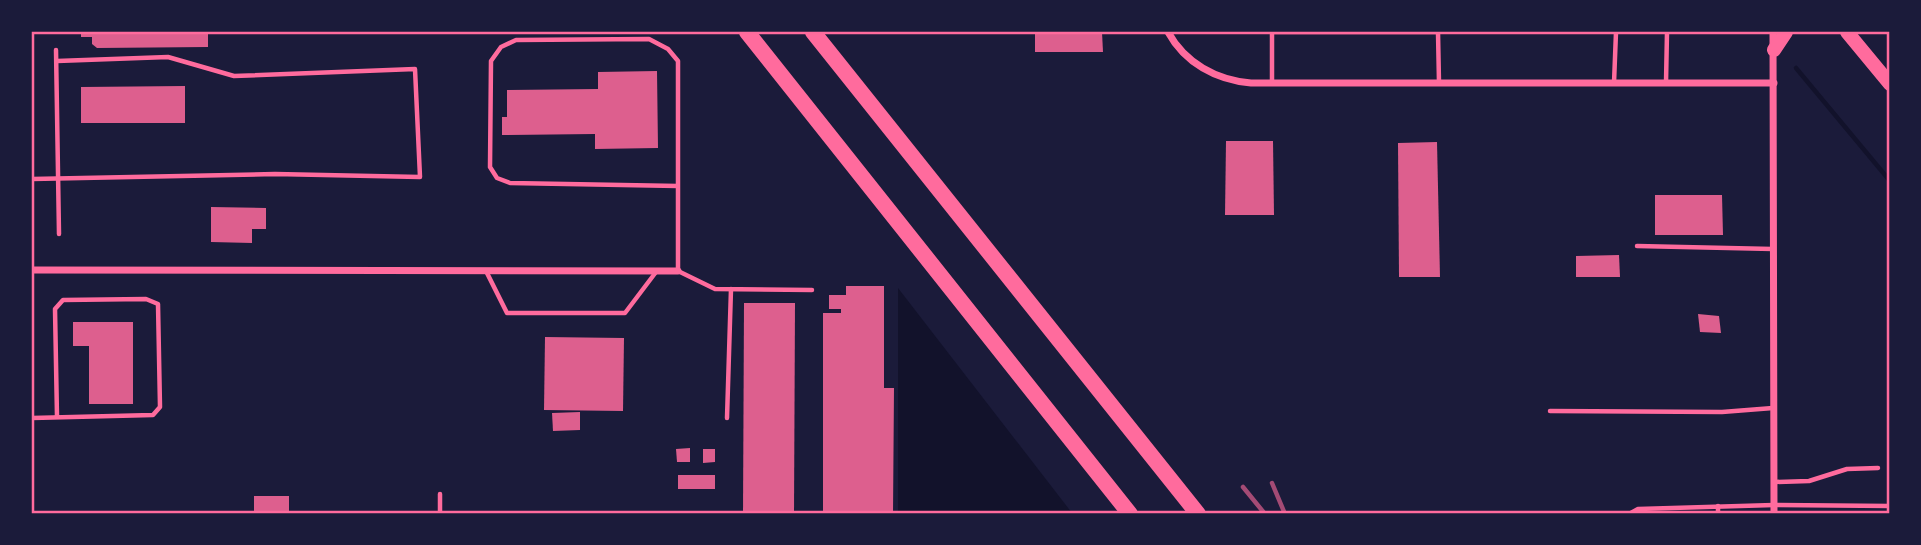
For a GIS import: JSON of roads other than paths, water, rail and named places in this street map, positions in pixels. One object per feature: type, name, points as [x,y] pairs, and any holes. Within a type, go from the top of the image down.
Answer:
[{"type":"highway","points":[[747,32],[1130,513]]},
{"type":"highway","points":[[813,32],[1198,513]]},
{"type":"main road","points":[[1774,50],[1786,32]]},
{"type":"main road","points":[[1847,32],[1889,84]]},
{"type":"street","points":[[1168,32],[1183,54],[1224,79],[1272,84],[1774,83]]},
{"type":"street","points":[[1773,32],[1774,509]]},
{"type":"street","points":[[32,270],[678,271]]},
{"type":"lane","points":[[1272,84],[1272,32],[1438,32],[1439,84]]},
{"type":"lane","points":[[1614,83],[1616,32]]},
{"type":"lane","points":[[1665,83],[1667,32]]},
{"type":"lane","points":[[678,187],[510,183],[497,178],[490,167],[491,61],[500,47],[516,40],[649,39],[668,49],[678,61],[678,187],[678,271],[715,289],[812,290]]},
{"type":"lane","points":[[56,50],[59,234]]},
{"type":"lane","points":[[32,179],[275,174],[420,177],[415,69],[234,76],[168,57],[57,61]]},
{"type":"lane","points":[[1637,246],[1774,249]]},
{"type":"lane","points":[[486,271],[507,313],[625,313],[657,271]]},
{"type":"lane","points":[[727,418],[730,289]]},
{"type":"lane","points":[[32,418],[153,415],[160,407],[158,304],[146,299],[63,300],[55,309],[57,417]]},
{"type":"lane","points":[[1550,411],[1722,412],[1774,408]]},
{"type":"lane","points":[[1774,482],[1810,481],[1847,469],[1878,468]]},
{"type":"lane","points":[[440,494],[440,513]]},
{"type":"lane","points":[[1718,506],[1718,513]]},
{"type":"lane","points":[[1629,513],[1638,509],[1718,506],[1774,509],[1889,506]]},
{"type":"waterway","points":[[1796,68],[1890,181]]},
{"type":"railway","points":[[1272,483],[1285,514]]},
{"type":"railway","points":[[1243,487],[1265,514]]}]
